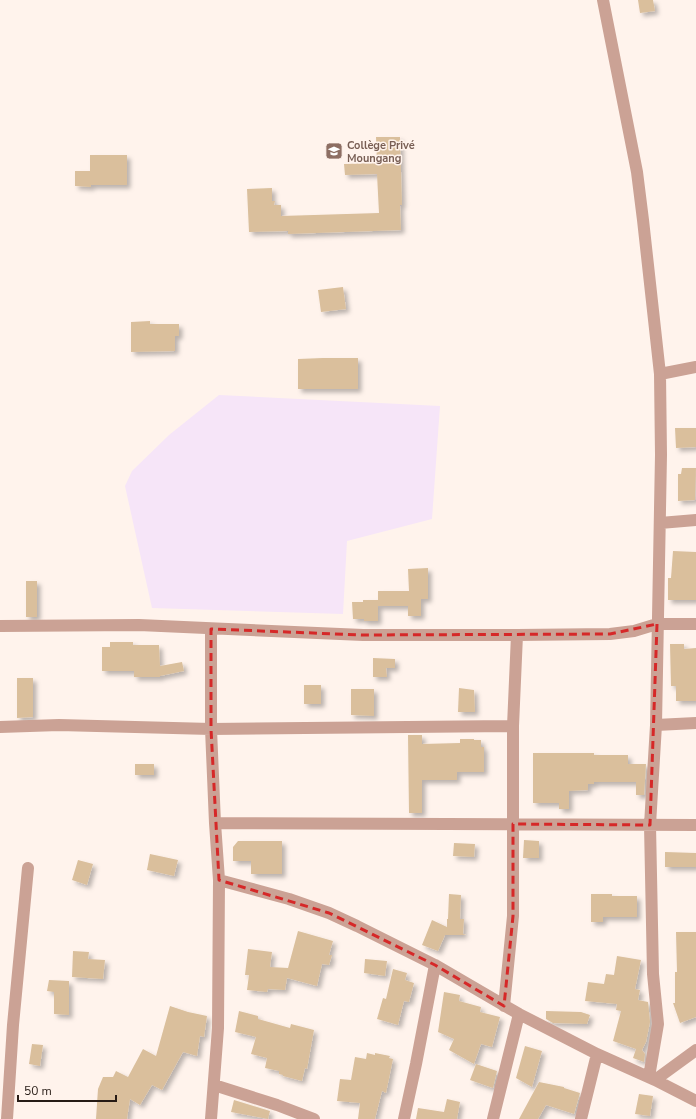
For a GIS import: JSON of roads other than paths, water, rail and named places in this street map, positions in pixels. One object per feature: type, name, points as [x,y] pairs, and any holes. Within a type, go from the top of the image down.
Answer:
[{"type":"street","points":[[603,0],[637,172],[660,374],[661,455],[656,725],[650,825],[653,974],[658,1024],[652,1078]]},
{"type":"street","points":[[660,374],[696,367]]},
{"type":"street","points":[[660,523],[696,520]]},
{"type":"street","points":[[0,626],[139,625],[363,635],[516,635],[610,634],[634,631],[657,624],[696,624]]},
{"type":"street","points":[[211,629],[211,729],[219,880],[218,1028],[211,1119]]},
{"type":"street","points":[[504,1006],[513,916],[513,726],[516,635]]},
{"type":"street","points":[[656,725],[696,723]]},
{"type":"street","points":[[0,727],[59,725],[211,729],[513,726]]},
{"type":"street","points":[[215,823],[696,825]]},
{"type":"street","points":[[7,1119],[13,1025],[28,868]]},
{"type":"street","points":[[219,880],[289,899],[329,913],[435,965],[519,1014],[598,1054],[652,1078],[696,1101]]},
{"type":"street","points":[[404,1119],[435,965]]},
{"type":"street","points":[[493,1119],[519,1014]]},
{"type":"street","points":[[652,1078],[696,1050]]},
{"type":"street","points":[[581,1119],[598,1054]]},
{"type":"street","points":[[214,1085],[277,1105],[314,1119]]},
{"type":"place","name":"Collège Privé Moungang","points":[[334,151]]}]
